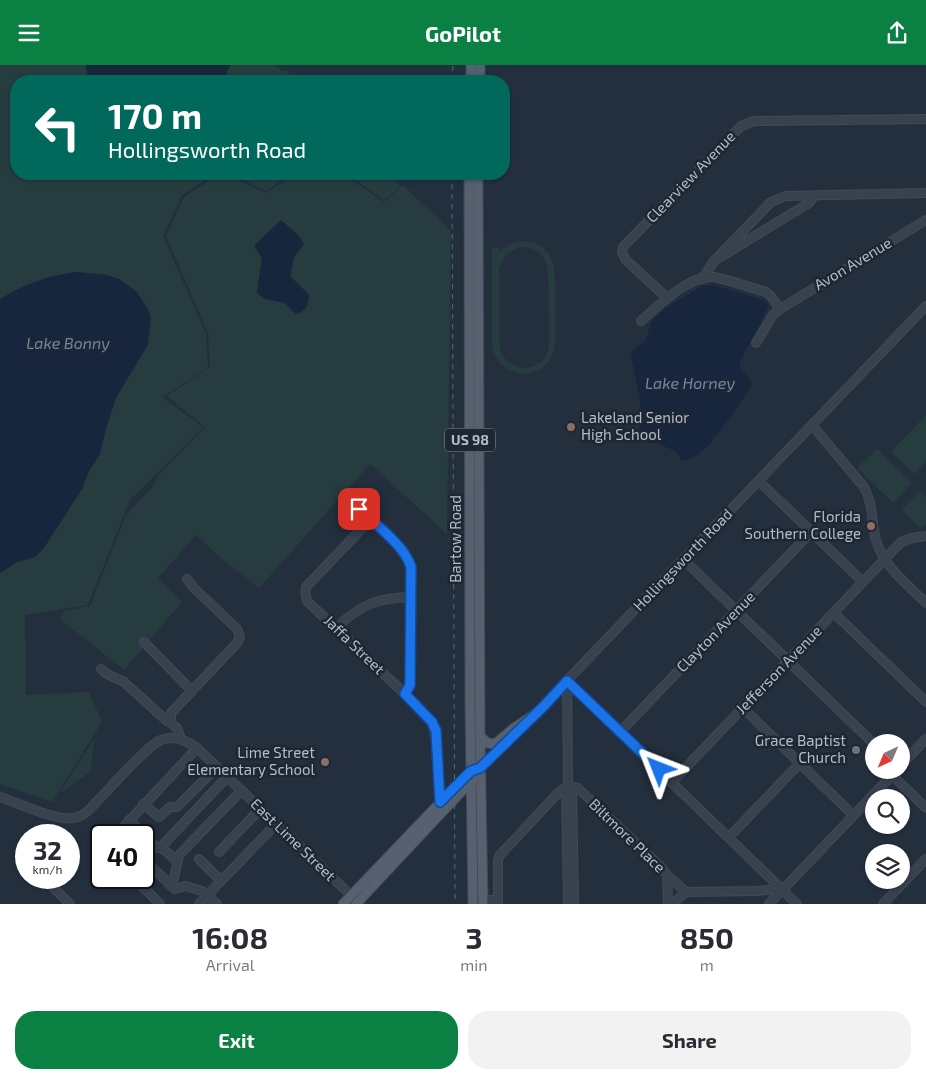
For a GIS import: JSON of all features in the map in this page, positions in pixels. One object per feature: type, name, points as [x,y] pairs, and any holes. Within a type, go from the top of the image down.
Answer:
[{"type":"main road","name":"Bartow Road","points":[[469,180],[480,735],[476,769]]},
{"type":"main road","name":"Bartow Road","points":[[478,180],[474,431],[476,769],[482,902]]},
{"type":"main road","points":[[480,735],[487,743],[496,744],[514,728],[538,712]]},
{"type":"main road","points":[[473,902],[472,781],[476,769]]},
{"type":"main road","points":[[343,904],[440,802],[476,769]]},
{"type":"main road","points":[[358,903],[472,781]]},
{"type":"street","name":"Clearview Avenue","points":[[667,298],[626,260],[622,252],[623,247],[741,126],[754,121],[926,119]]},
{"type":"street","points":[[702,279],[714,261],[776,198],[785,196],[926,193]]},
{"type":"street","points":[[714,261],[809,203],[814,196]]},
{"type":"street","name":"Avon Avenue","points":[[780,309],[926,220]]},
{"type":"street","points":[[640,321],[667,298],[693,282],[713,277],[766,292],[780,309],[773,315],[756,343]]},
{"type":"street","name":"Hollingsworth Road","points":[[476,769],[538,712],[926,306]]},
{"type":"street","points":[[812,425],[864,487],[870,498],[878,547],[892,570],[926,603]]},
{"type":"street","points":[[759,481],[863,581]]},
{"type":"street","points":[[348,498],[402,551],[411,567],[410,685],[405,694]]},
{"type":"street","name":"Jaffa Street","points":[[370,520],[306,587],[305,592],[308,602],[432,722],[436,731],[441,813]]},
{"type":"street","name":"Clayton Avenue","points":[[621,731],[811,532]]},
{"type":"street","name":"Jefferson Avenue","points":[[672,782],[885,559],[905,540],[926,537]]},
{"type":"street","points":[[684,560],[865,735]]},
{"type":"street","points":[[171,723],[171,713],[237,643],[240,637],[237,629],[187,579]]},
{"type":"street","points":[[336,628],[353,613],[370,603],[393,597],[410,597]]},
{"type":"street","points":[[834,613],[926,702]]},
{"type":"street","points":[[144,642],[192,691]]},
{"type":"street","points":[[0,797],[65,819],[81,816],[155,743],[172,738],[181,739],[177,729],[171,723],[124,682],[106,674],[101,669]]},
{"type":"street","points":[[567,681],[621,731],[798,904]]},
{"type":"street","points":[[567,681],[570,860],[568,904]]},
{"type":"street","points":[[743,708],[853,815]]},
{"type":"street","name":"East Lime Street","points":[[181,739],[197,748],[358,903]]},
{"type":"street","points":[[910,756],[926,739]]},
{"type":"street","points":[[126,824],[197,748]]},
{"type":"street","points":[[729,837],[800,763]]},
{"type":"street","points":[[143,804],[159,817],[170,807],[177,807],[217,767]]},
{"type":"street","points":[[160,848],[228,777]]},
{"type":"street","points":[[769,904],[887,779]]},
{"type":"street","points":[[896,779],[926,808]]},
{"type":"street","points":[[473,902],[498,902],[498,860],[500,855],[558,793],[569,786]]},
{"type":"street","name":"Biltmore Place","points":[[569,786],[578,788],[686,892]]},
{"type":"street","points":[[170,885],[174,878],[179,855],[242,791]]},
{"type":"street","points":[[219,852],[260,809]]},
{"type":"street","points":[[129,820],[157,848],[162,848],[177,861]]},
{"type":"street","points":[[199,904],[276,824]]},
{"type":"street","points":[[199,859],[221,881]]},
{"type":"street","points":[[883,904],[926,859]]},
{"type":"street","points":[[570,860],[574,904]]},
{"type":"street","points":[[155,871],[175,889],[185,885],[202,891],[217,904]]},
{"type":"street","points":[[667,875],[670,904]]},
{"type":"street","points":[[55,889],[70,904]]},
{"type":"street","points":[[145,889],[160,904]]},
{"type":"street","points":[[670,904],[686,892],[782,889]]},
{"type":"green space","points":[[0,65],[86,65],[87,75],[10,75],[10,180],[206,180],[182,195],[163,236],[206,334],[208,368],[162,397],[203,427],[130,500],[88,605],[25,615],[26,695],[89,692],[102,722],[52,802],[0,784],[0,572],[17,562],[35,557],[82,489],[88,473],[100,454],[116,398],[148,344],[107,275],[76,272],[26,285],[0,299]]},
{"type":"green space","points":[[230,65],[274,65],[284,72],[286,70],[291,75],[226,75]]},
{"type":"green space","points":[[210,180],[237,180],[266,193],[285,180],[352,180],[384,202],[403,185],[451,231],[447,534],[370,464],[259,588],[217,555],[196,535],[158,578],[182,602],[148,642],[144,638],[140,642],[144,647],[124,670],[61,620],[64,611],[90,606],[126,515],[154,485],[158,475],[205,427],[167,396],[210,367],[208,333],[166,236],[184,197]],"holes":[[[281,221],[298,235],[303,244],[294,257],[290,276],[309,295],[296,314],[285,303],[257,293],[262,258]]]},
{"type":"green space","points":[[243,180],[282,180],[267,191]]},
{"type":"green space","points":[[356,180],[395,180],[401,186],[384,200]]},
{"type":"green space","points":[[523,241],[534,243],[543,248],[549,254],[554,270],[555,343],[552,356],[544,366],[535,372],[524,374],[513,372],[503,366],[496,356],[492,343],[492,248],[499,248],[499,252],[509,244]],"holes":[[[520,247],[526,247],[540,253],[547,266],[549,340],[548,350],[543,359],[537,365],[521,368],[506,360],[501,352],[499,343],[499,268],[506,254]]]},
{"type":"green space","points":[[926,415],[926,462],[915,474],[891,452]]},
{"type":"green space","points":[[877,449],[911,482],[894,502],[858,469]]},
{"type":"green space","points":[[919,492],[926,497],[926,524],[919,528],[902,509]]},
{"type":"green space","points":[[95,738],[90,772],[63,792],[61,791]]},
{"type":"water","points":[[86,65],[230,65],[226,75],[87,75]]},
{"type":"water","points":[[281,220],[298,235],[304,244],[294,257],[290,276],[309,295],[309,299],[305,310],[296,314],[285,303],[265,299],[257,293],[262,258],[254,246]]},
{"type":"water","name":"Lake Bonny","points":[[76,272],[107,275],[119,279],[136,291],[148,309],[151,319],[148,344],[116,398],[100,454],[88,473],[82,489],[44,548],[35,557],[17,562],[0,572],[0,299],[36,281]]},
{"type":"water","name":"Lake Horney","points":[[713,285],[763,300],[768,305],[768,308],[739,364],[751,381],[752,386],[719,433],[713,437],[713,441],[694,457],[681,461],[678,454],[673,450],[657,443],[648,443],[639,433],[640,398],[631,357],[632,351],[646,340],[651,322],[664,309],[702,286]]},
{"type":"railway","points":[[452,75],[453,65]]},
{"type":"railway","points":[[452,180],[455,904]]},
{"type":"place","name":"Lakeland Senior High School","points":[[571,427]]},
{"type":"place","name":"Florida Southern College","points":[[871,526]]},
{"type":"place","name":"Grace Baptist Church","points":[[856,750]]},
{"type":"place","name":"Lime Street Elementary School","points":[[325,762]]},
{"type":"route","points":[[359,509],[406,555],[411,567],[410,685],[405,694],[432,722],[436,731],[440,802],[471,771],[480,768],[567,681],[659,769]]}]
